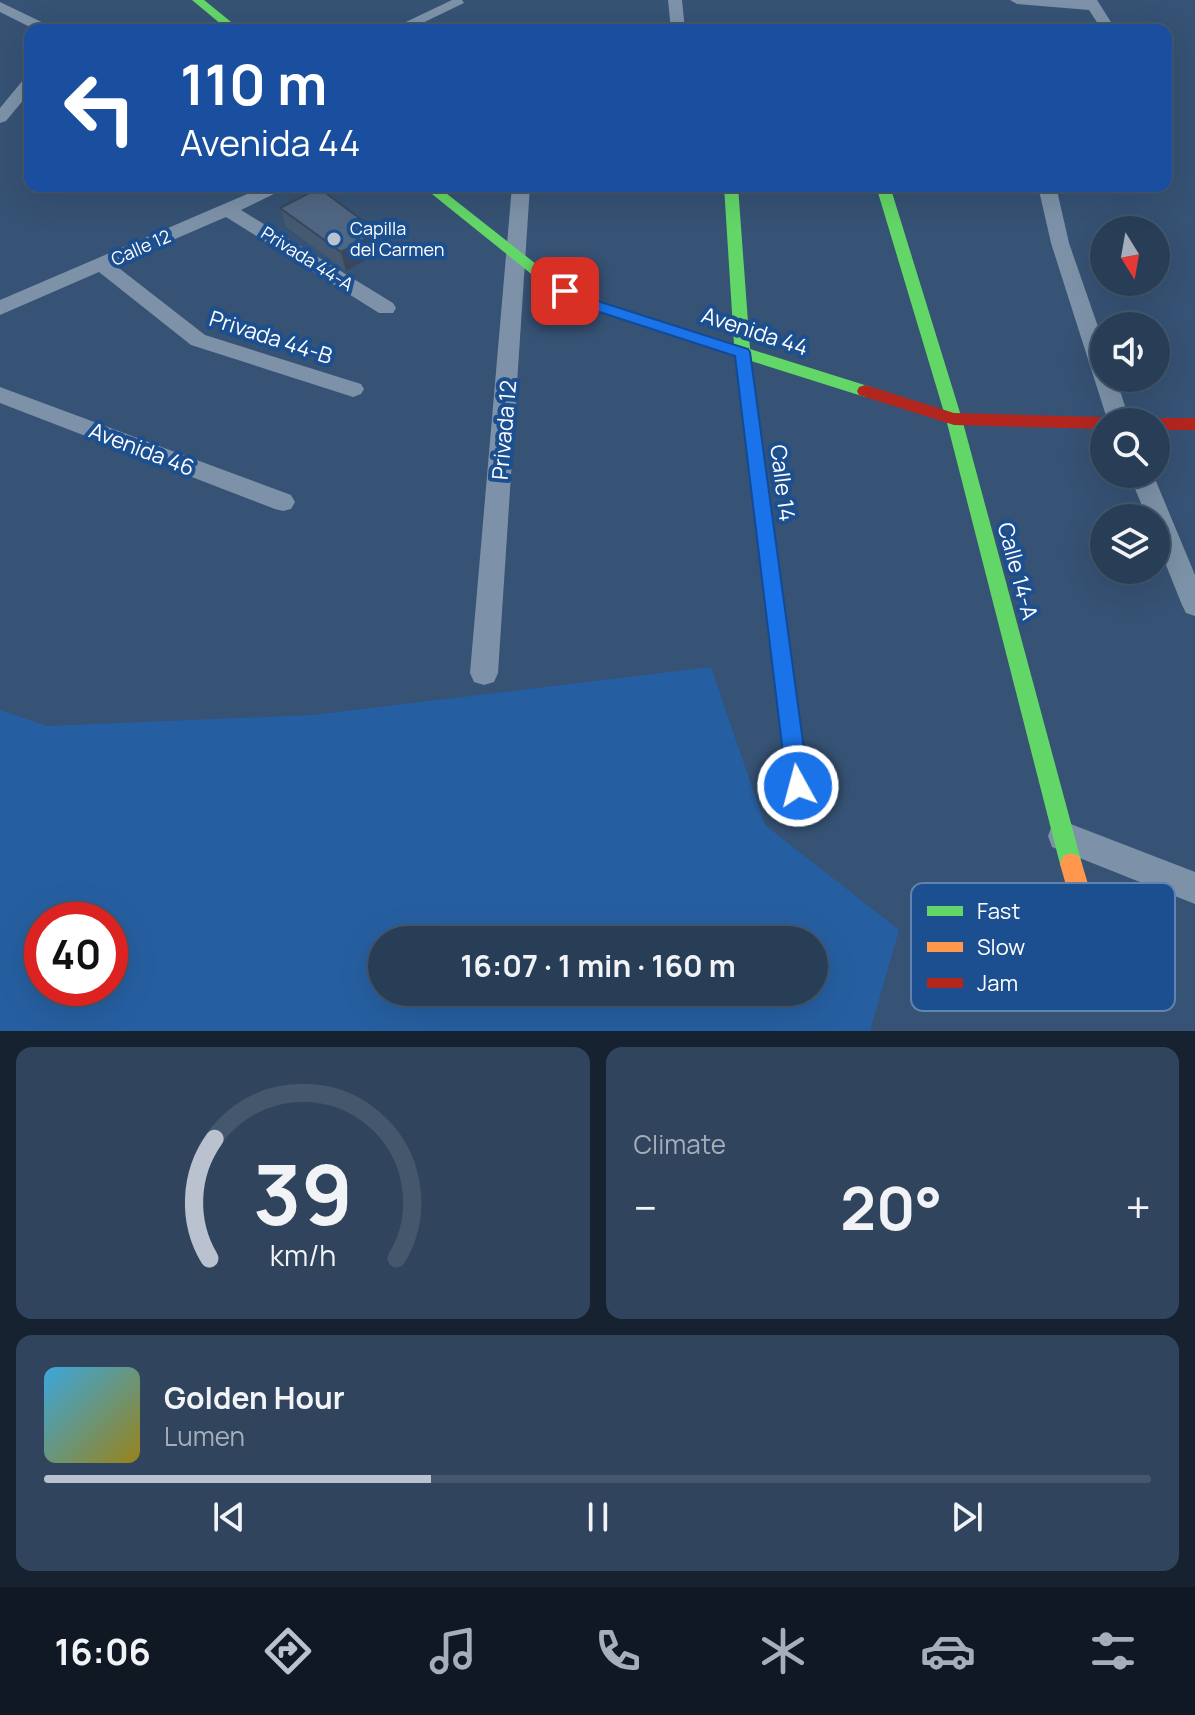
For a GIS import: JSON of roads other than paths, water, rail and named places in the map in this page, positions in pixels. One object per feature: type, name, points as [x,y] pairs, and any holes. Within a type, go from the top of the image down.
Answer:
[{"type":"street","points":[[197,0],[227,24]]},
{"type":"street","points":[[675,0],[677,24]]},
{"type":"street","points":[[1017,0],[1091,3],[1105,24]]},
{"type":"street","points":[[410,24],[457,3]]},
{"type":"street","points":[[0,6],[35,24]]},
{"type":"street","points":[[0,118],[24,89]]},
{"type":"street","name":"Calle 12","points":[[0,308],[268,192]]},
{"type":"street","name":"Avenida 44","points":[[437,192],[550,282],[580,301],[954,419],[1090,423]]},
{"type":"street","name":"Privada 12","points":[[484,673],[521,192]]},
{"type":"street","name":"Calle 14","points":[[731,192],[742,352],[798,786]]},
{"type":"street","name":"Calle 14-A","points":[[885,192],[954,419],[1077,883]]},
{"type":"street","points":[[1048,192],[1060,243],[1090,334]]},
{"type":"street","name":"Privada 44-A","points":[[228,210],[386,308]]},
{"type":"street","name":"Privada 44-B","points":[[102,265],[198,340],[353,389]]},
{"type":"street","name":"Avenida 46","points":[[0,395],[283,502]]},
{"type":"street","points":[[1170,424],[1195,424]]},
{"type":"street","points":[[1147,488],[1195,605]]},
{"type":"street","points":[[1063,836],[1195,888]]},
{"type":"place","name":"Capilla del Carmen","points":[[334,239]]}]
